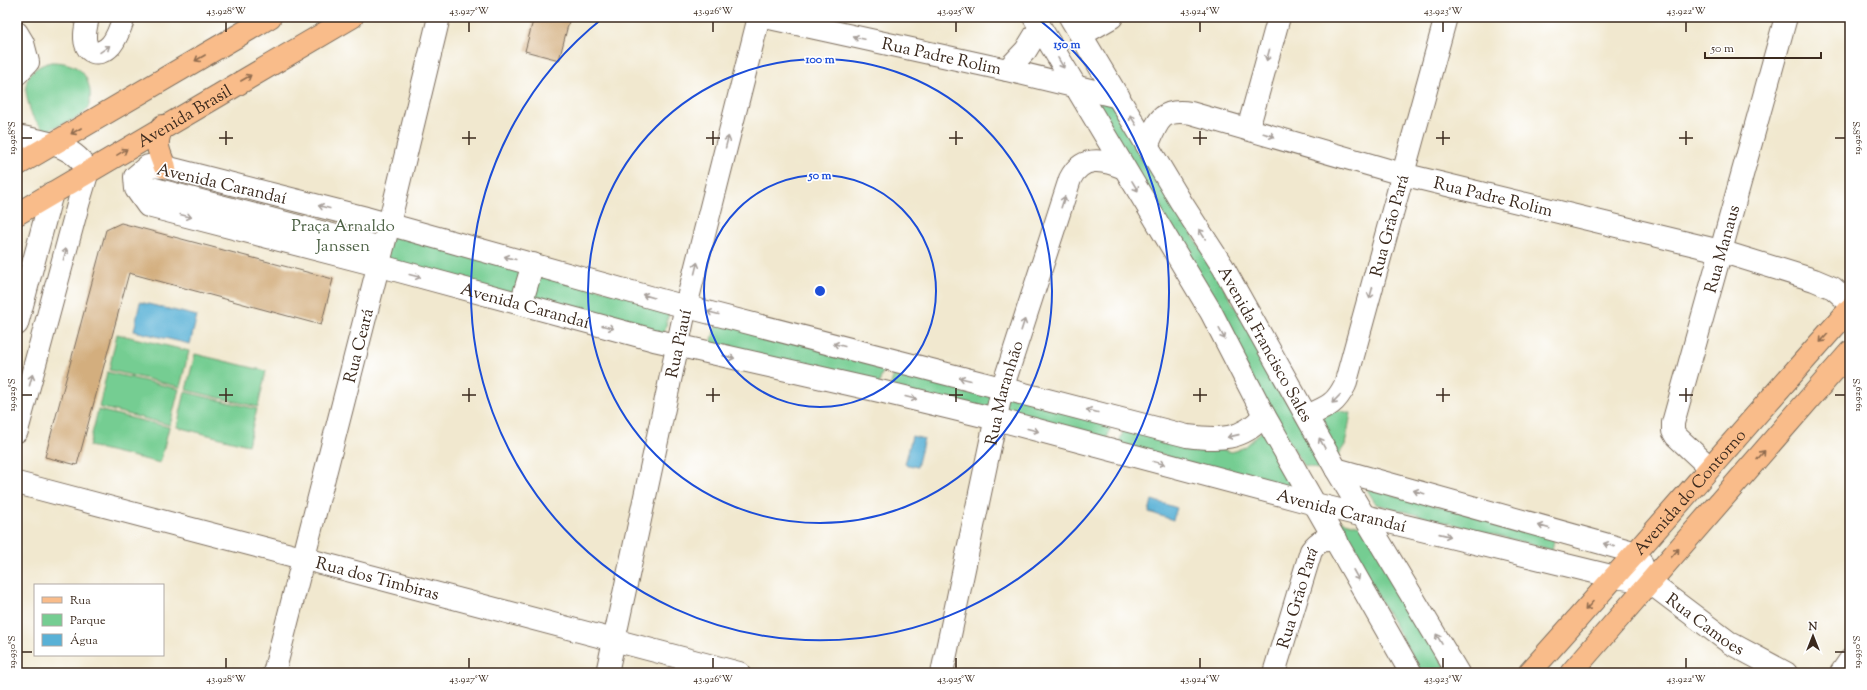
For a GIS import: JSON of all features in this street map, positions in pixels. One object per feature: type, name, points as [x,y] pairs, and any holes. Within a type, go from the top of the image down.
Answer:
[{"type":"main road","points":[[17,165],[270,17]]},
{"type":"main road","name":"Avenida Brasil","points":[[17,214],[163,126],[352,17]]},
{"type":"main road","points":[[163,126],[157,138],[158,151],[165,167]]},
{"type":"main road","name":"Avenida do Contorno","points":[[1529,673],[1637,553],[1709,467],[1850,309]]},
{"type":"main road","name":"Avenida do Contorno","points":[[1571,673],[1850,352]]},
{"type":"street","points":[[88,17],[85,41],[88,49],[98,54],[105,51],[112,44],[124,17]]},
{"type":"street","name":"Rua Ceará","points":[[274,673],[389,224],[439,17]]},
{"type":"street","name":"Rua Piauí","points":[[607,673],[616,640],[686,306],[759,17]]},
{"type":"street","name":"Rua Padre Rolim","points":[[765,17],[1119,96]]},
{"type":"street","points":[[1076,26],[1112,17]]},
{"type":"street","points":[[1248,129],[1279,17]]},
{"type":"street","name":"Rua Grão Pará","points":[[1308,416],[1326,408],[1339,398],[1345,385],[1446,17]]},
{"type":"street","name":"Rua Manaus","points":[[1709,467],[1676,436],[1673,431],[1673,423],[1786,17]]},
{"type":"street","points":[[1007,70],[1026,50],[1037,22]]},
{"type":"street","name":"Avenida Francisco Sales","points":[[1037,22],[1074,86],[1211,312],[1264,415],[1411,673]]},
{"type":"street","name":"Avenida Francisco Sales","points":[[1076,26],[1148,144],[1181,202],[1222,267],[1308,416],[1336,469],[1458,673]]},
{"type":"street","points":[[17,33],[23,43],[28,62],[17,74]]},
{"type":"street","name":"Rua Padre Rolim","points":[[1148,144],[1155,126],[1161,117],[1170,112],[1180,111],[1191,113],[1402,174],[1720,251],[1814,280],[1833,288],[1850,303]]},
{"type":"street","points":[[17,136],[53,144],[67,150],[83,161],[88,171],[17,431]]},
{"type":"street","name":"Rua Maranhão","points":[[942,673],[1002,389],[1070,179],[1075,169],[1083,163],[1109,161],[1124,168]]},
{"type":"street","name":"Avenida Carandaí","points":[[1264,415],[1256,426],[1242,434],[1226,437],[1206,438],[1187,436],[686,306],[389,224],[165,167],[148,166],[136,177],[136,189],[148,206],[380,256],[521,304],[678,345],[996,419],[1112,451],[1366,517],[1615,577],[1650,582]]},
{"type":"street","points":[[147,187],[380,256]]},
{"type":"street","points":[[17,324],[52,193]]},
{"type":"street","points":[[521,304],[533,264]]},
{"type":"street","points":[[1211,312],[1239,298]]},
{"type":"street","points":[[884,392],[893,359]]},
{"type":"street","points":[[1112,451],[1121,418]]},
{"type":"street","points":[[1293,464],[1319,488],[1366,517]]},
{"type":"street","points":[[1336,469],[1637,553],[1650,582]]},
{"type":"street","name":"Rua dos Timbiras","points":[[17,483],[739,673]]},
{"type":"street","points":[[1572,566],[1581,538]]},
{"type":"street","name":"Rua Grão Pará","points":[[1274,673],[1311,551],[1316,544],[1322,540],[1337,541]]},
{"type":"street","name":"Rua Camoes","points":[[1650,582],[1730,643],[1786,673]]},
{"type":"street","points":[[1841,673],[1850,660]]},
{"type":"green space","points":[[51,62],[68,64],[81,71],[88,82],[90,89],[90,102],[88,108],[82,115],[46,131],[37,123],[32,115],[26,94],[26,87],[32,71]]},
{"type":"green space","points":[[1088,96],[1114,102],[1306,427],[1336,410],[1351,413],[1345,445],[1327,472],[1303,465]]},
{"type":"green space","points":[[393,233],[526,268],[519,298],[385,262]]},
{"type":"green space","points":[[535,271],[670,308],[664,335],[528,300]]},
{"type":"green space","points":[[717,321],[885,363],[879,384],[711,344]]},
{"type":"green space","points":[[117,334],[189,351],[180,387],[109,370]]},
{"type":"green space","points":[[195,354],[266,371],[258,407],[186,390]]},
{"type":"green space","points":[[896,366],[996,393],[992,414],[890,388]]},
{"type":"green space","points":[[107,372],[179,389],[170,425],[99,407]]},
{"type":"green space","points":[[185,392],[257,409],[248,445],[177,427]]},
{"type":"green space","points":[[1006,395],[1112,421],[1106,443],[1001,417]]},
{"type":"green space","points":[[98,410],[169,427],[160,463],[89,446]]},
{"type":"green space","points":[[1125,425],[1232,452],[1245,447],[1264,429],[1300,494],[1119,443]]},
{"type":"green space","points":[[1366,488],[1555,536],[1552,550],[1376,504]]},
{"type":"green space","points":[[1334,519],[1364,527],[1449,673],[1422,673]]},
{"type":"water","points":[[140,302],[197,316],[190,344],[134,331]]},
{"type":"water","points":[[912,436],[924,439],[917,467],[905,464]]},
{"type":"water","points":[[1152,500],[1177,508],[1173,520],[1149,512]]},
{"type":"building","points":[[534,17],[570,17],[559,60],[525,51]]},
{"type":"building","points":[[121,223],[333,279],[321,325],[129,273],[77,465],[45,457],[106,230]]},
{"type":"park label","name":"Praça Arnaldo Janssen","points":[[343,235]]}]
